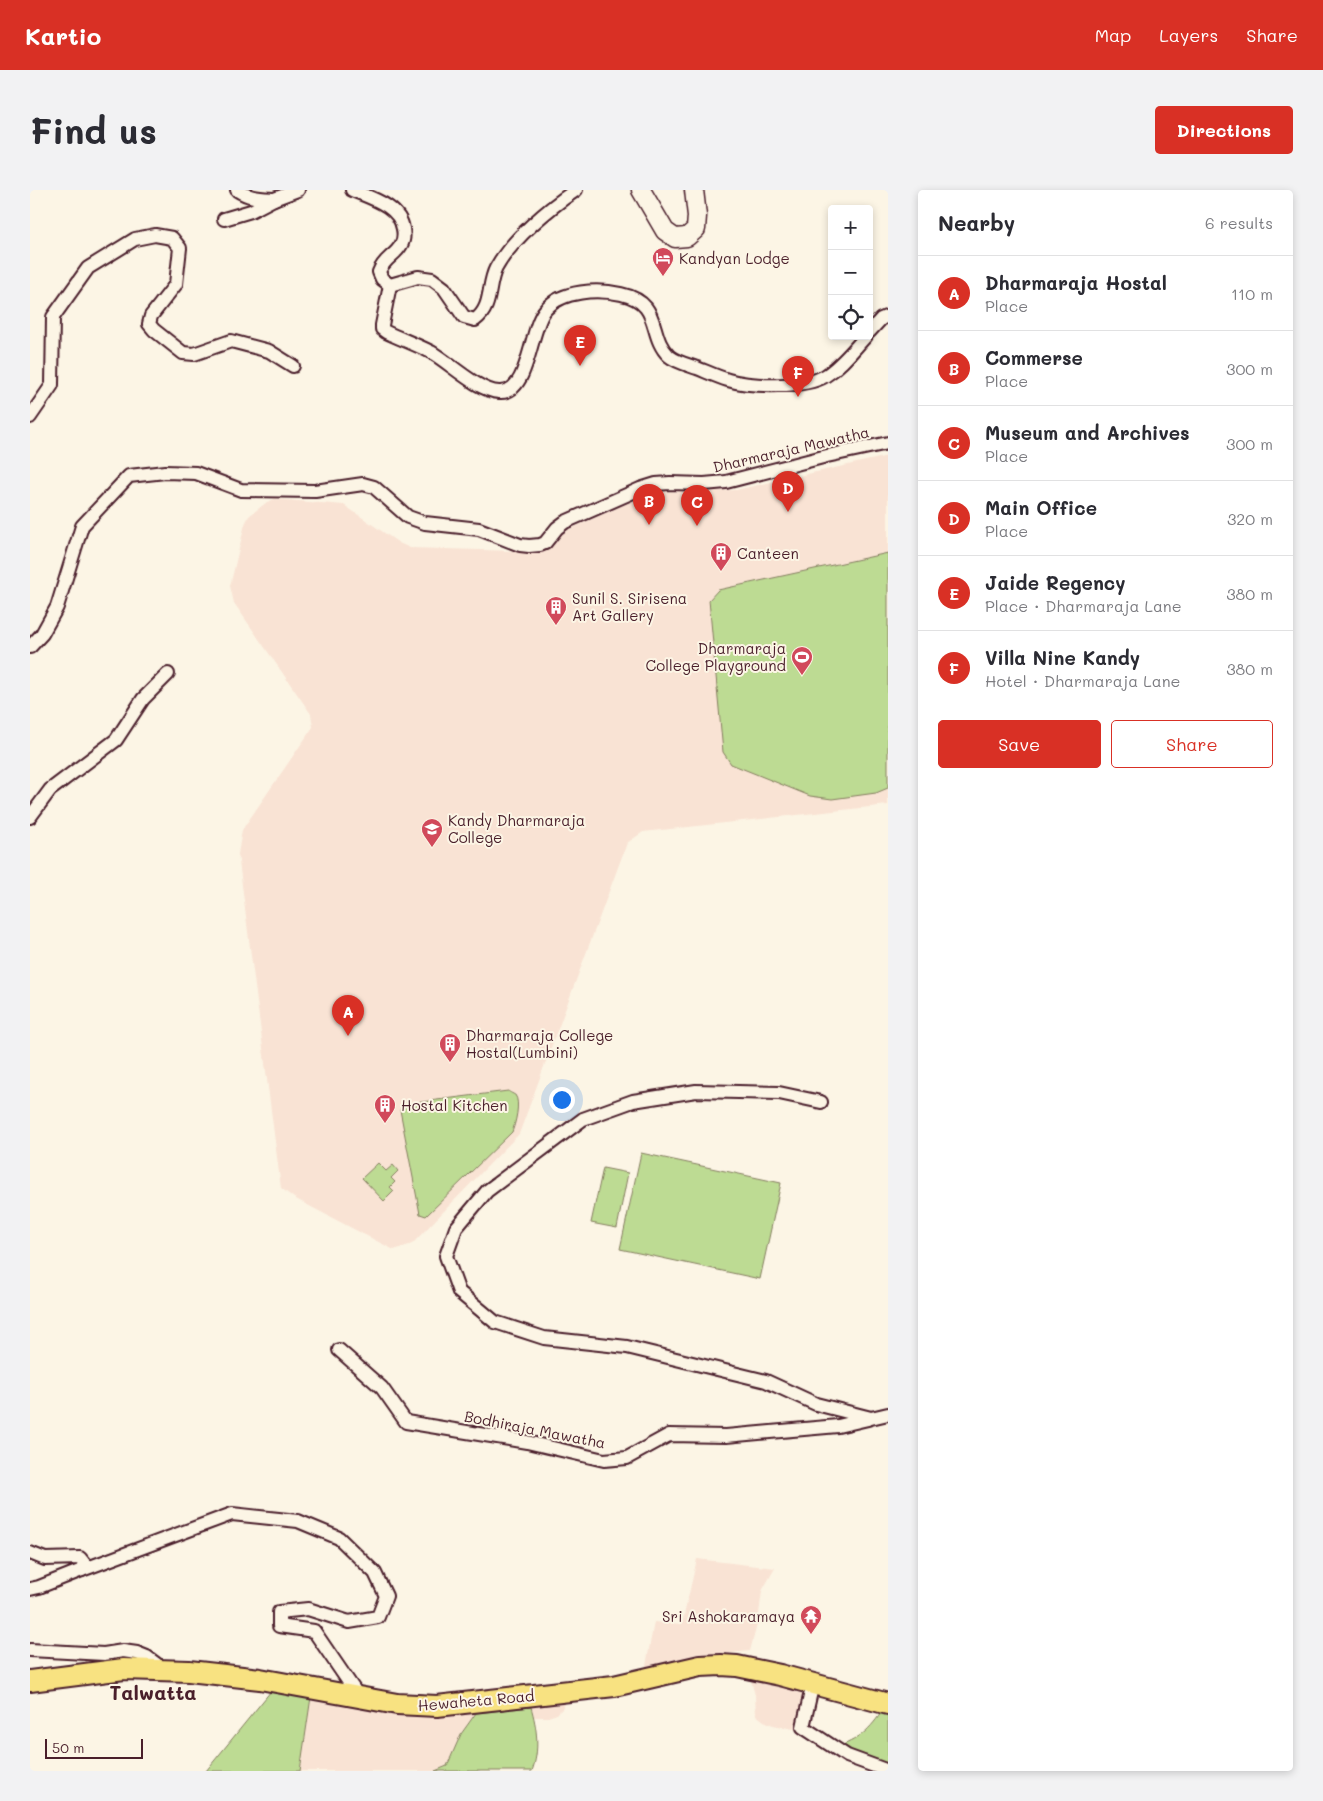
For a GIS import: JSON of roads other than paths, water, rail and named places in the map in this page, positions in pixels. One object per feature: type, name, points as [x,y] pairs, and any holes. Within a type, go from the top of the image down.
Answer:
[{"type":"highway","name":"Hewaheta Road","points":[[30,1681],[124,1669],[164,1669],[260,1678],[414,1706],[456,1705],[614,1686],[676,1671],[707,1666],[737,1666],[813,1683],[888,1704]]},
{"type":"main road","points":[[641,190],[665,231],[675,238],[688,237],[696,229],[697,216],[694,190]]},
{"type":"street","points":[[237,190],[244,195],[255,198],[274,198]]},
{"type":"street","points":[[224,219],[234,218],[274,198],[298,190]]},
{"type":"street","points":[[352,190],[382,203],[398,215],[402,223],[404,234],[401,245],[382,263],[379,272],[382,279],[390,285]]},
{"type":"street","points":[[390,285],[418,277],[432,278],[444,288],[464,316],[475,320],[483,314],[495,269],[508,250],[524,232],[576,190]]},
{"type":"street","points":[[30,417],[52,386],[53,317],[88,268],[135,239],[155,235],[172,238],[180,248],[176,284],[151,316],[149,324],[154,330],[184,353],[194,354],[232,341],[268,351],[294,366]]},
{"type":"street","points":[[390,285],[382,329],[431,352],[486,389],[500,393],[515,387],[523,372],[534,331],[544,310],[553,302],[564,297],[583,293],[604,292],[623,294],[639,302],[648,308],[660,342],[669,356],[730,381],[767,385],[801,384],[824,376],[842,362],[862,340]]},
{"type":"street","points":[[873,328],[881,319],[888,316]]},
{"type":"street","name":"Dharmaraja Mawatha","points":[[30,647],[42,634],[57,607],[82,526],[129,476],[165,472],[196,473],[241,490],[315,491],[363,484],[374,487],[408,517],[425,523],[479,529],[520,545],[529,546],[540,545],[545,542],[565,522],[640,489],[656,484],[726,482],[827,456],[888,444]]},
{"type":"street","points":[[30,817],[50,790],[116,740],[143,699],[168,674]]},
{"type":"street","points":[[821,1102],[780,1093],[696,1090],[633,1101],[583,1119],[487,1190],[456,1228],[446,1256],[459,1292],[495,1322],[544,1338],[627,1347],[766,1381],[816,1404],[871,1418]]},
{"type":"street","name":"Bodhiraja Mawatha","points":[[339,1350],[382,1388],[406,1422],[527,1442],[604,1460],[627,1458],[669,1435],[726,1436],[838,1426],[888,1414]]},
{"type":"street","points":[[30,1589],[232,1514],[298,1521],[338,1538],[375,1573],[386,1596],[378,1617],[349,1622],[308,1609],[279,1612],[279,1626],[314,1632],[359,1697]]},
{"type":"street","points":[[30,1553],[45,1559],[80,1558],[84,1563],[82,1570]]},
{"type":"street","points":[[30,1650],[104,1654],[123,1651],[147,1657],[164,1669]]},
{"type":"street","points":[[813,1683],[804,1727],[847,1756],[888,1770]]},
{"type":"place","name":"Kandyan Lodge","points":[[663,277]]},
{"type":"place","name":"Jaide Regency","points":[[580,366]]},
{"type":"place","name":"Villa Nine Kandy","points":[[798,397]]},
{"type":"place","name":"Main Office","points":[[788,512]]},
{"type":"place","name":"Commerse","points":[[649,525]]},
{"type":"place","name":"Museum and Archives","points":[[697,526]]},
{"type":"place","name":"Canteen","points":[[721,572]]},
{"type":"place","name":"Sunil S. Sirisena Art Gallery","points":[[556,626]]},
{"type":"place","name":"Dharmaraja College Playground","points":[[802,676]]},
{"type":"place","name":"Kandy Dharmaraja College","points":[[432,848]]},
{"type":"place","name":"Dharmaraja Hostal","points":[[348,1036]]},
{"type":"place","name":"Dharmaraja College Hostal(Lumbini)","points":[[450,1063]]},
{"type":"place","name":"Hostal Kitchen","points":[[385,1124]]},
{"type":"place","name":"Sri Ashokaramaya","points":[[811,1635]]},
{"type":"district","name":"Talwatta","points":[[153,1692]]}]
